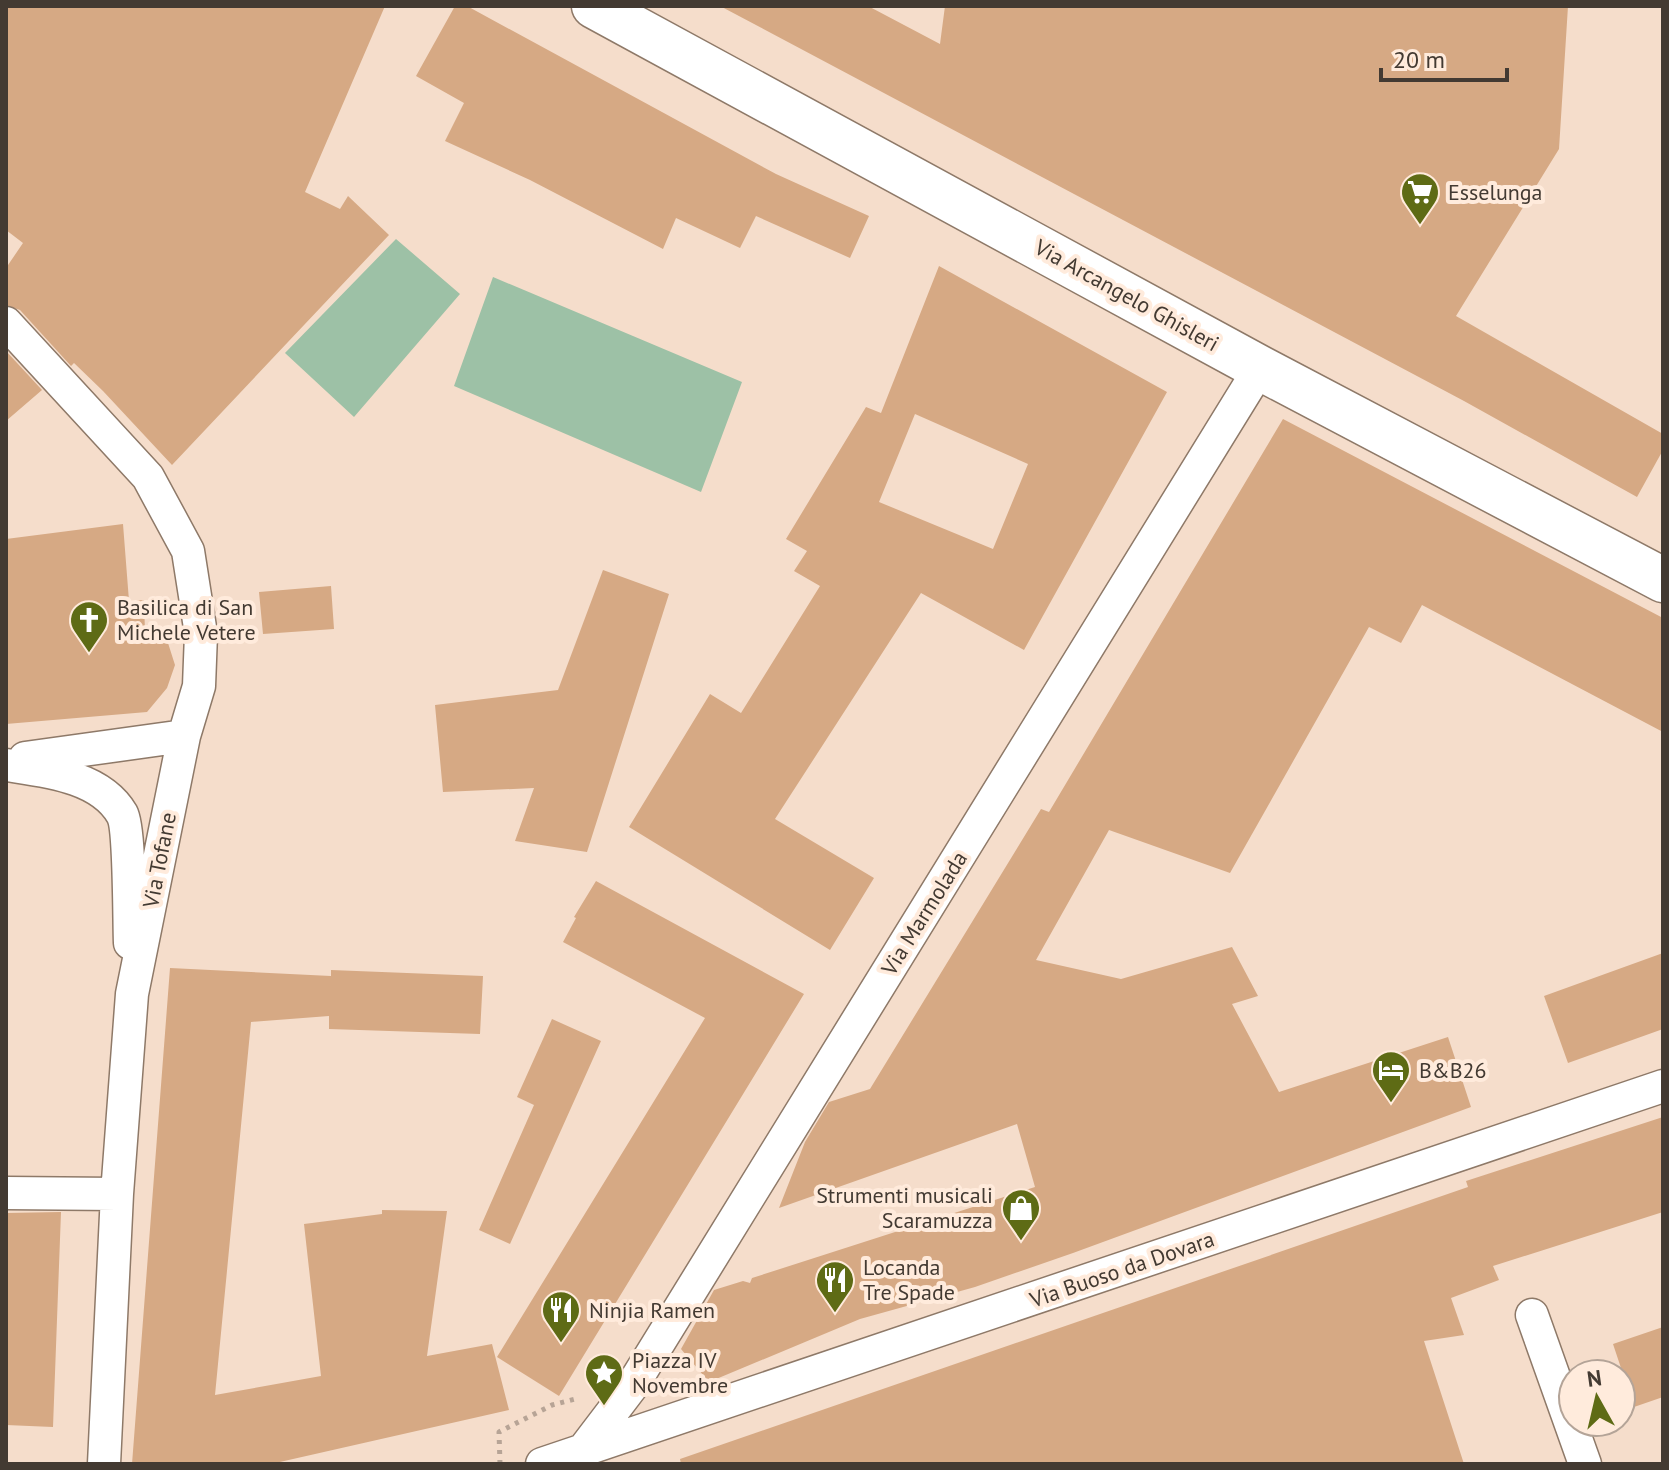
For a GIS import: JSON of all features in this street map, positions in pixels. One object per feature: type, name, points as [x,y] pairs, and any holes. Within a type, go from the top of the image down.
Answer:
[{"type":"main road","name":"Via Arcangelo Ghisleri","points":[[594,6],[1260,368],[1663,580]]},
{"type":"street","name":"Via Tofane","points":[[6,323],[148,477],[188,551],[201,634],[199,686],[184,736],[132,994],[117,1194],[104,1464]]},
{"type":"street","name":"Via Marmolada","points":[[578,1458],[632,1386],[1260,368]]},
{"type":"street","points":[[6,763],[184,736]]},
{"type":"street","points":[[6,763],[59,773],[78,781],[106,795],[123,816],[132,994]]},
{"type":"street","name":"Via Buoso da Dovara","points":[[578,1458],[1663,1086]]},
{"type":"street","points":[[6,1193],[117,1194]]},
{"type":"street","points":[[1532,1315],[1585,1464]]},
{"type":"street","points":[[542,1464],[578,1458]]},
{"type":"green space","points":[[396,239],[460,294],[354,417],[285,353]]},
{"type":"green space","points":[[493,277],[742,382],[701,492],[454,386]]},
{"type":"building","points":[[6,6],[385,6],[305,192],[340,209],[348,196],[389,235],[172,465],[103,391],[74,363],[71,366],[20,310],[6,305],[6,268],[23,243],[6,230]]},
{"type":"building","points":[[455,6],[467,6],[776,174],[869,216],[850,258],[756,216],[740,248],[676,218],[663,249],[530,180],[445,141],[464,103],[416,76]]},
{"type":"building","points":[[720,6],[868,6],[940,44],[945,6],[1568,6],[1559,149],[1456,316],[1663,434],[1663,450],[1637,497],[1464,401]]},
{"type":"building","points":[[939,266],[1167,392],[1024,650],[921,593],[775,819],[874,878],[830,950],[629,827],[710,694],[741,713],[820,586],[794,571],[807,551],[786,539],[866,407],[881,413]],"holes":[[[915,414],[1028,464],[993,549],[879,502]]]},
{"type":"building","points":[[6,351],[42,390],[6,421]]},
{"type":"building","points":[[1283,419],[1663,618],[1663,732],[1422,605],[1401,643],[1369,627],[1230,873],[1109,830],[1036,960],[1121,979],[1232,947],[1258,996],[1232,1004],[1279,1092],[1448,1037],[1471,1107],[1073,1253],[975,1287],[860,1319],[709,1382],[681,1349],[714,1290],[743,1281],[750,1283],[752,1278],[1035,1187],[1017,1124],[779,1208],[805,1142],[829,1102],[870,1089],[1041,809],[1049,812]]},
{"type":"building","name":"Basilica di San Michele Vetere","points":[[123,524],[129,601],[144,600],[145,633],[168,643],[175,665],[167,688],[147,712],[6,724],[6,539]]},
{"type":"building","points":[[603,570],[669,594],[587,852],[515,841],[534,788],[443,792],[435,705],[558,690]]},
{"type":"building","points":[[331,586],[334,629],[263,634],[259,592]]},
{"type":"building","points":[[596,881],[804,994],[559,1396],[497,1357],[705,1018],[563,942]]},
{"type":"building","points":[[1663,953],[1663,1029],[1568,1063],[1544,996]]},
{"type":"building","points":[[170,968],[331,976],[331,970],[483,976],[480,1034],[329,1029],[329,1016],[251,1022],[215,1395],[321,1376],[304,1224],[382,1214],[382,1210],[447,1211],[427,1356],[492,1344],[509,1410],[271,1464],[132,1464]]},
{"type":"building","points":[[552,1019],[601,1041],[510,1244],[479,1230],[534,1105],[517,1097]]},
{"type":"building","points":[[1663,1117],[1663,1212],[1493,1266],[1499,1280],[1451,1298],[1464,1335],[1424,1341],[1464,1464],[681,1464],[680,1459],[1468,1187],[1466,1181]]},
{"type":"building","points":[[61,1212],[53,1427],[6,1425],[6,1213]]},
{"type":"building","points":[[1663,1327],[1663,1397],[1637,1406],[1637,1358],[1618,1358],[1613,1344]]},
{"type":"place","name":"Esselunga","points":[[1420,226]]},
{"type":"place","name":"Basilica di San Michele Vetere","points":[[89,654]]},
{"type":"place","name":"B&B26","points":[[1391,1104]]},
{"type":"place","name":"Strumenti musicali Scaramuzza","points":[[1021,1242]]},
{"type":"place","name":"Locanda Tre Spade","points":[[835,1314]]},
{"type":"place","name":"Ninjia Ramen","points":[[561,1344]]},
{"type":"place","name":"Piazza IV Novembre","points":[[604,1407]]}]
